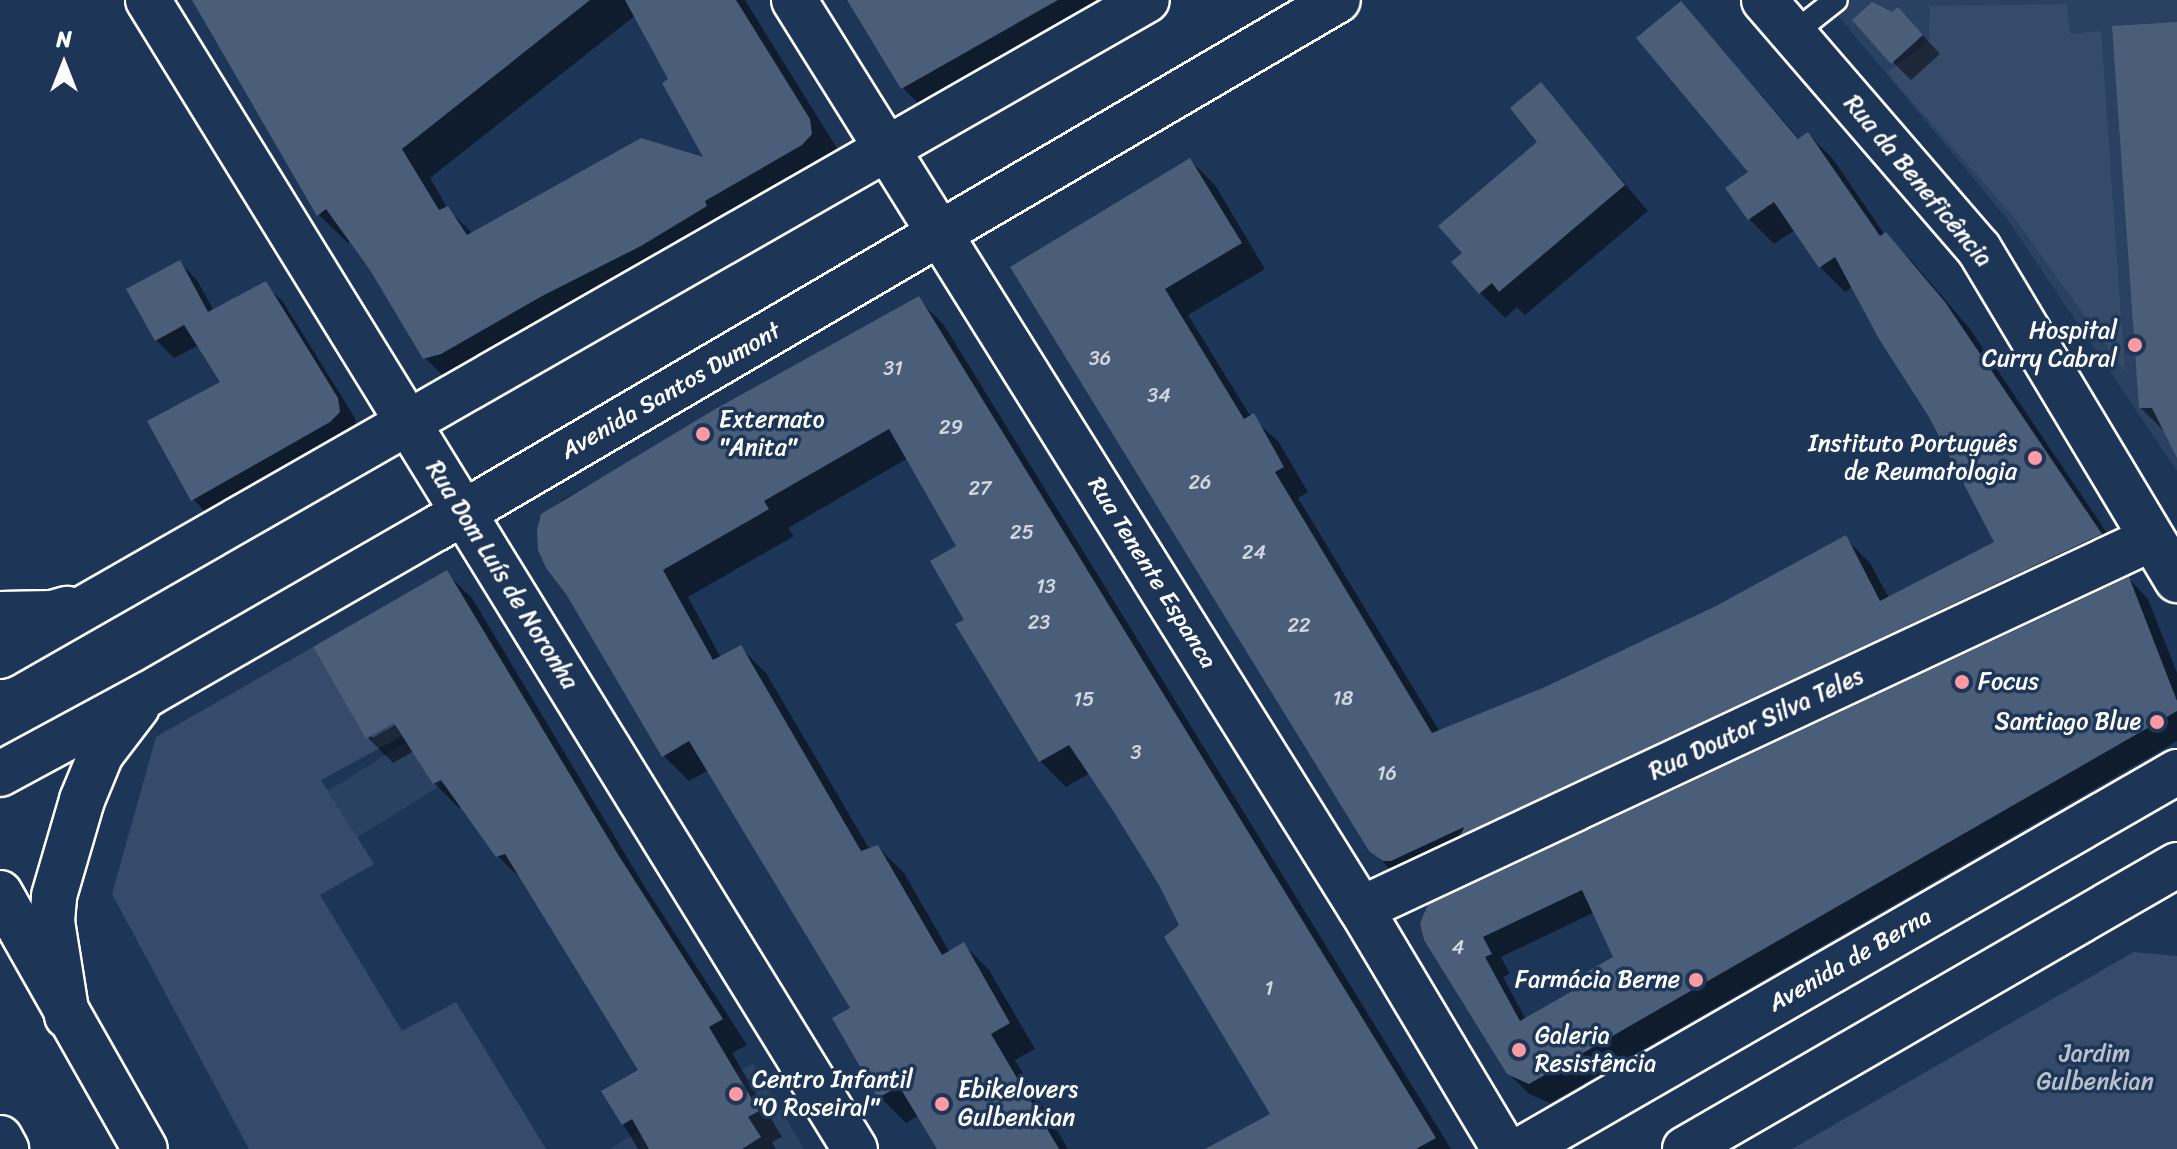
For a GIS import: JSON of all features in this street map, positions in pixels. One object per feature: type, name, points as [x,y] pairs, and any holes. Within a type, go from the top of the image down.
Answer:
[{"type":"main road","name":"Rua Dom Luís de Noronha","points":[[148,0],[855,1149]]},
{"type":"main road","name":"Rua Tenente Espanca","points":[[794,0],[1361,909],[1504,1149]]},
{"type":"main road","points":[[0,656],[1147,0]]},
{"type":"main road","name":"Avenida Santos Dumont","points":[[0,774],[148,694],[463,512],[1338,0]]},
{"type":"main road","name":"Rua da Beneficência","points":[[1764,0],[1979,249],[2177,580]]},
{"type":"main road","name":"Rua Doutor Silva Teles","points":[[1361,909],[2151,539]]},
{"type":"main road","points":[[0,614],[52,613],[96,600]]},
{"type":"main road","points":[[67,1016],[52,921],[54,896],[82,800],[101,754],[148,694]]},
{"type":"main road","name":"Avenida de Berna","points":[[1522,1149],[2177,772]]},
{"type":"main road","points":[[1685,1149],[2177,865]]},
{"type":"main road","points":[[0,893],[145,1149]]},
{"type":"main road","points":[[0,1138],[6,1149]]},
{"type":"lane","points":[[1794,33],[1836,0]]},
{"type":"shaded area","name":"Hospital Curry Cabral","points":[[1825,0],[2177,0],[2177,471],[2008,220]]},
{"type":"shaded area","points":[[512,676],[541,723],[357,838],[328,791]]},
{"type":"shaded area","name":"Centro Infantil \"O Roseiral\"","points":[[753,1063],[804,1149],[610,1149],[639,1131]]},
{"type":"green space","points":[[2067,4],[2070,34],[2101,31],[2125,372],[2012,215],[1887,73],[1929,41],[1930,6]]},
{"type":"green space","points":[[313,647],[366,739],[396,722],[402,736],[321,780],[374,864],[320,895],[402,1031],[456,1002],[546,1149],[249,1149],[112,894],[156,737]]},
{"type":"green space","name":"Jardim Gulbenkian","points":[[2134,952],[2177,956],[2177,1149],[1792,1149]]},
{"type":"building","points":[[192,0],[590,0],[402,149],[439,210],[448,206],[467,235],[641,138],[703,157],[662,83],[668,79],[625,0],[736,0],[810,119],[812,134],[802,145],[705,201],[707,206],[641,246],[544,295],[441,354],[423,359],[370,270],[326,209],[317,216]]},
{"type":"building","points":[[847,0],[1058,0],[901,89]]},
{"type":"building","points":[[1681,1],[1798,139],[1808,132],[1880,236],[1886,232],[1945,302],[2102,534],[1461,835],[1464,827],[1391,861],[1383,861],[1369,851],[1010,267],[1190,158],[1242,243],[1165,289],[1244,419],[1254,413],[1284,467],[1275,472],[1432,733],[1545,687],[1716,606],[1846,535],[1880,601],[1994,542],[1929,417],[1879,339],[1835,257],[1819,268],[1774,202],[1748,220],[1725,188],[1748,172],[1636,38]]},
{"type":"building","points":[[1872,2],[1892,12],[1898,7],[1923,35],[1891,64],[1852,20]]},
{"type":"building","points":[[2177,22],[2177,458],[2152,408],[2139,408],[2112,26]]},
{"type":"building","points":[[1541,82],[1625,185],[1499,292],[1492,283],[1479,294],[1451,262],[1462,253],[1438,226],[1537,142],[1510,108]]},
{"type":"building","points":[[180,260],[208,312],[266,281],[338,398],[340,412],[330,422],[191,501],[147,421],[220,382],[184,325],[155,341],[126,289]]},
{"type":"building","points":[[919,296],[1436,1138],[1416,1149],[1205,1149],[1270,1114],[1164,937],[1179,925],[1159,885],[1112,809],[1069,745],[1039,762],[955,624],[964,620],[930,561],[956,546],[889,429],[764,501],[769,509],[663,570],[713,660],[741,645],[861,851],[878,845],[942,955],[964,942],[1010,1023],[991,1034],[1059,1149],[937,1149],[899,1086],[878,1098],[832,1018],[850,1008],[689,741],[662,757],[566,594],[546,568],[538,550],[537,530],[541,514],[712,411]]},
{"type":"building","points":[[447,570],[619,856],[723,1019],[709,1027],[759,1111],[748,1117],[761,1137],[742,1149],[649,1149],[632,1119],[622,1125],[601,1091],[638,1070],[505,854],[496,857],[441,780],[433,784],[394,723],[366,739],[313,647]]},
{"type":"building","points":[[2129,577],[2177,701],[2177,711],[1529,1084],[1507,1074],[1424,940],[1420,923],[1428,905]],"holes":[[[1582,890],[1613,957],[1576,978],[1581,986],[1520,1021],[1485,957],[1492,954],[1483,937]]]},
{"type":"place","name":"Hospital Curry Cabral","points":[[2135,345]]},
{"type":"place","name":"Externato \"Anita\"","points":[[703,434]]},
{"type":"place","name":"Instituto Português de Reumatologia","points":[[2035,458]]},
{"type":"place","name":"Focus","points":[[1962,682]]},
{"type":"place","name":"Santiago Blue","points":[[2157,722]]},
{"type":"place","name":"Farmácia Berne","points":[[1696,980]]},
{"type":"place","name":"Galeria Resistência","points":[[1519,1050]]},
{"type":"place","name":"Centro Infantil \"O Roseiral\"","points":[[736,1094]]},
{"type":"place","name":"Ebikelovers Gulbenkian","points":[[942,1104]]}]
